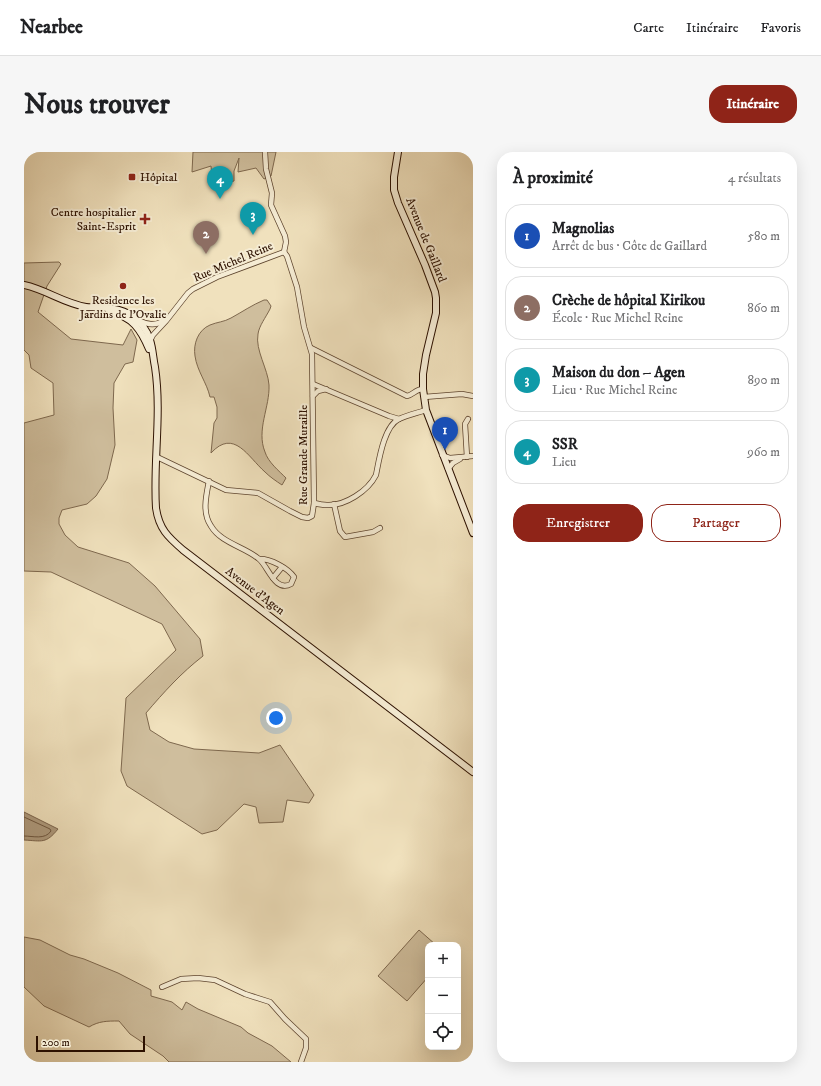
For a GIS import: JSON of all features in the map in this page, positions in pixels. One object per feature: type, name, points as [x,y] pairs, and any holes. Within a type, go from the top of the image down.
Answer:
[{"type":"main road","name":"Avenue de Gaillard","points":[[398,152],[394,177],[394,190],[398,203],[425,265],[436,298],[436,313],[425,360],[423,389],[426,410],[473,533]]},
{"type":"main road","points":[[24,285],[46,291],[65,301],[82,307],[124,316],[147,336]]},
{"type":"main road","points":[[82,307],[120,310],[133,316],[142,324],[147,336]]},
{"type":"main road","name":"Avenue d'Agen","points":[[147,336],[154,360],[158,396],[157,513],[163,530],[175,543],[473,772]]},
{"type":"street","points":[[265,152],[266,169],[272,193],[272,205],[285,236],[286,242],[284,252]]},
{"type":"street","name":"Rue Michel Reine","points":[[147,336],[156,331],[188,293],[206,282],[284,252]]},
{"type":"street","name":"Rue Grande Muraille","points":[[157,457],[226,490],[258,493],[302,517],[308,518],[312,516],[314,503],[313,362],[296,287],[287,256],[284,252]]},
{"type":"street","name":"Rue Michel Reine","points":[[147,336],[157,325],[175,310]]},
{"type":"street","points":[[133,316],[146,324],[157,325]]},
{"type":"street","points":[[311,348],[407,396],[411,395],[418,389],[423,389]]},
{"type":"street","points":[[313,384],[398,419]]},
{"type":"street","points":[[313,396],[318,391],[326,389]]},
{"type":"street","points":[[424,397],[462,394],[473,396]]},
{"type":"street","points":[[385,437],[398,419],[426,410]]},
{"type":"street","points":[[314,503],[328,505],[334,504],[364,491],[376,475],[385,437],[391,421],[389,416]]},
{"type":"street","points":[[465,457],[465,424],[468,419]]},
{"type":"street","points":[[442,455],[450,458],[473,456]]},
{"type":"street","points":[[448,469],[453,463],[465,457]]},
{"type":"street","points":[[209,482],[205,509],[211,528],[221,536],[260,559],[270,561],[282,567],[293,575],[291,584],[286,587],[282,586],[273,578],[260,559]]},
{"type":"street","points":[[334,504],[340,532],[345,537],[373,532],[380,528]]},
{"type":"street","points":[[273,578],[282,567]]},
{"type":"street","points":[[162,987],[181,979],[211,979],[245,994],[269,1001],[306,1039],[306,1048],[301,1062]]},
{"type":"shaded area","points":[[193,152],[276,152],[271,176],[264,179],[256,168],[238,172],[239,158],[234,171],[234,181],[225,183],[212,177],[211,166],[192,172]]},
{"type":"shaded area","points":[[59,262],[61,264],[47,286],[38,312],[71,339],[123,345],[131,329],[137,340],[133,362],[125,364],[114,383],[113,408],[115,445],[107,479],[96,496],[87,504],[62,510],[59,518],[59,524],[65,535],[78,547],[129,563],[155,586],[200,639],[203,656],[173,683],[146,713],[150,730],[169,742],[194,749],[259,753],[280,745],[314,795],[309,803],[287,800],[283,822],[259,823],[256,807],[244,804],[217,830],[202,834],[127,786],[121,771],[126,698],[176,650],[162,624],[51,572],[24,571],[24,423],[54,415],[53,383],[31,368],[29,355],[24,350],[24,263]]},
{"type":"shaded area","points":[[264,300],[267,300],[271,306],[258,334],[258,346],[269,385],[268,402],[262,435],[265,452],[274,466],[286,478],[282,485],[267,474],[247,453],[234,444],[227,443],[219,446],[211,453],[214,423],[217,418],[217,407],[214,397],[210,397],[195,356],[197,338],[202,330],[213,324],[228,319]]},
{"type":"shaded area","points":[[419,930],[433,942],[425,942],[425,980],[407,1001],[378,976]]},
{"type":"shaded area","points":[[24,937],[40,940],[70,955],[118,973],[151,990],[151,996],[172,1002],[182,1010],[186,1002],[198,1009],[241,1027],[248,1033],[272,1046],[291,1062],[169,1062],[163,1056],[130,1034],[119,1021],[103,1022],[89,1027],[44,1006],[24,987]]},
{"type":"water","points":[[24,812],[58,829],[47,839],[35,841],[24,840]]},
{"type":"place","name":"Hôpital","points":[[132,177]]},
{"type":"place","name":"SSR","points":[[220,199]]},
{"type":"place","name":"Centre hospitalier Saint-Esprit","points":[[145,219]]},
{"type":"place","name":"Maison du don – Agen","points":[[253,235]]},
{"type":"place","name":"Crèche de hôpital Kirikou","points":[[206,254]]},
{"type":"place","name":"Residence les Jardins de l'Ovalie","points":[[123,286]]},
{"type":"place","name":"Magnolias","points":[[445,450]]}]
